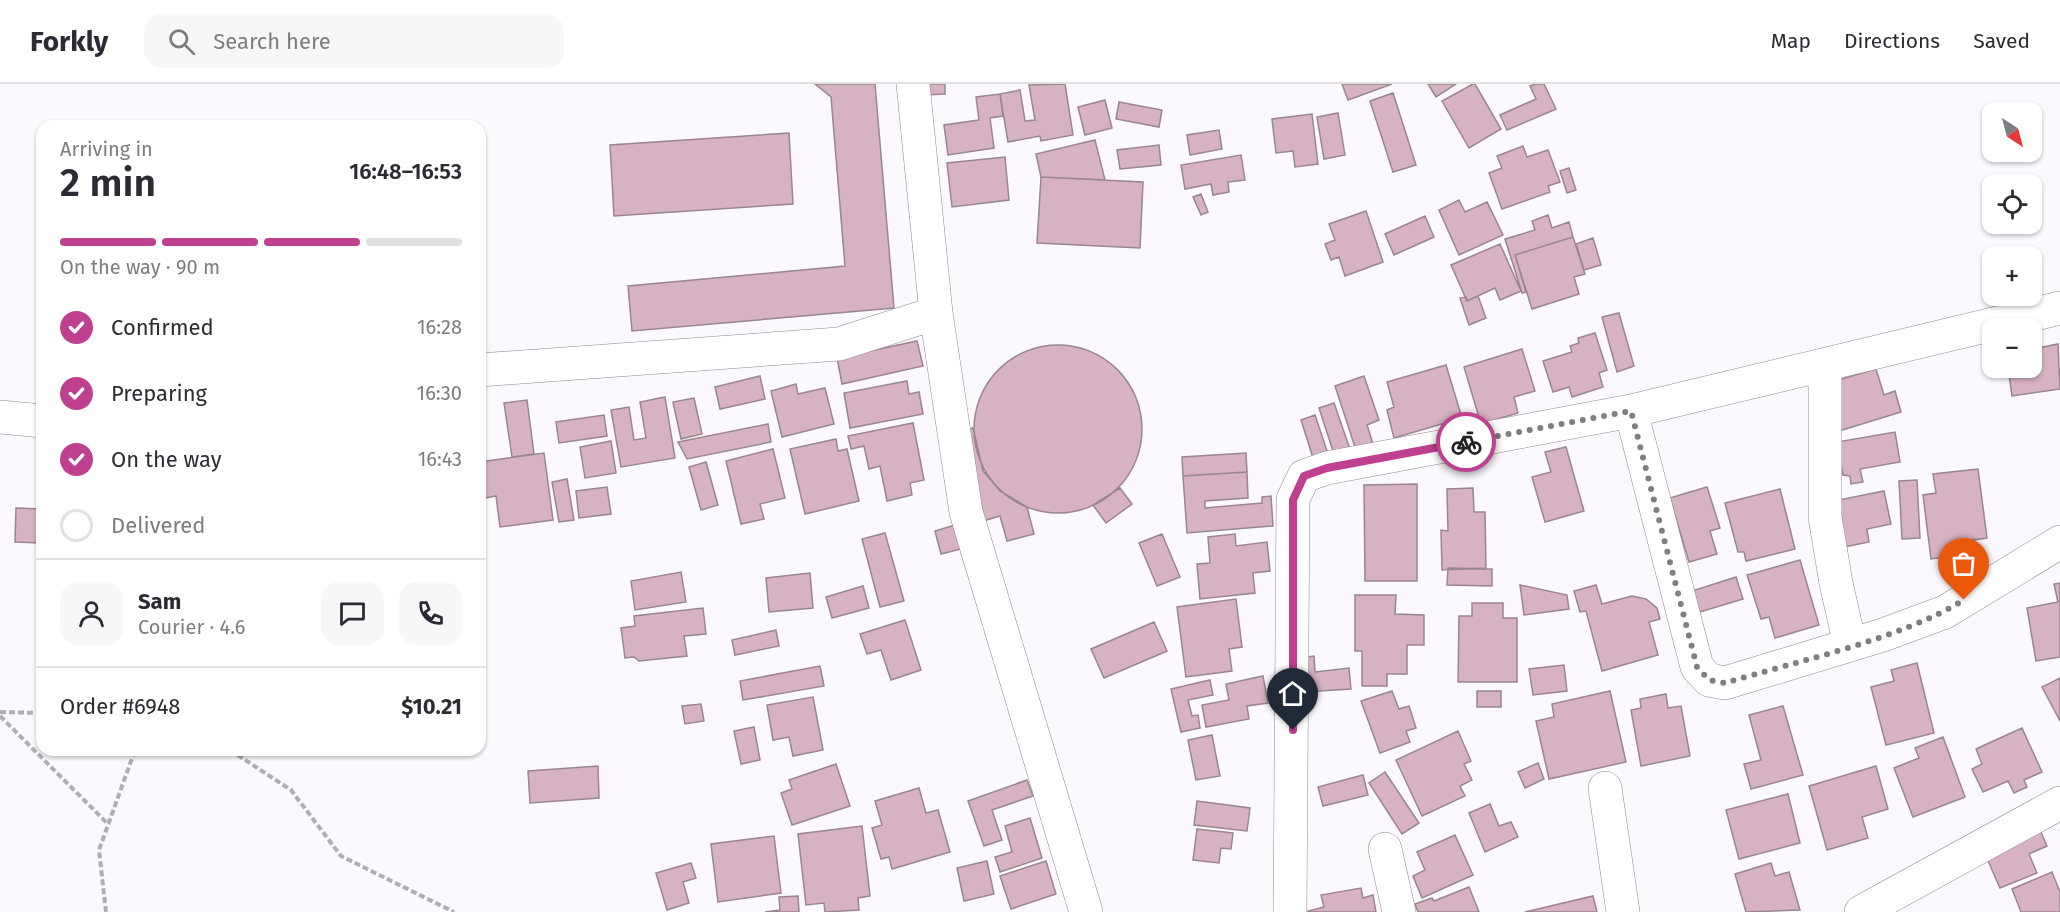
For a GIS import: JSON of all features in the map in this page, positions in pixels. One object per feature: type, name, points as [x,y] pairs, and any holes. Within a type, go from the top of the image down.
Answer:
[{"type":"street","points":[[913,84],[930,273],[966,512],[1086,912]]},
{"type":"street","points":[[1290,912],[1293,500],[1304,476],[1327,468],[1631,411],[2060,309]]},
{"type":"street","points":[[486,370],[839,344],[936,313]]},
{"type":"street","points":[[1825,365],[1825,517],[1836,583],[1851,645]]},
{"type":"street","points":[[1631,411],[1697,667],[1709,680],[1725,683],[1851,645],[1945,612],[2060,542]]},
{"type":"street","points":[[0,417],[36,420]]},
{"type":"street","points":[[1605,788],[1623,912]]},
{"type":"street","points":[[1860,912],[2060,803]]},
{"type":"street","points":[[1385,849],[1399,912]]},
{"type":"path","points":[[0,714],[36,713]]},
{"type":"path","points":[[0,714],[36,751]]},
{"type":"path","points":[[41,756],[108,824]]},
{"type":"path","points":[[106,912],[99,850],[133,756]]},
{"type":"path","points":[[239,756],[291,790],[341,856],[454,912]]},
{"type":"building","points":[[815,84],[875,84],[894,308],[632,331],[628,286],[845,266],[831,97]]},
{"type":"building","points":[[923,84],[945,84],[945,94],[924,95]]},
{"type":"building","points":[[1065,84],[1073,135],[1041,141],[1040,136],[1008,142],[1000,94],[1020,90],[1025,121],[1035,120],[1029,85]]},
{"type":"building","points":[[1342,84],[1392,84],[1348,100]]},
{"type":"building","points":[[1428,84],[1456,84],[1436,97]]},
{"type":"building","points":[[1473,84],[1501,129],[1469,148],[1442,101]]},
{"type":"building","points":[[1544,84],[1556,109],[1507,130],[1500,115],[1536,99],[1530,86]]},
{"type":"building","points":[[1393,93],[1416,165],[1393,172],[1370,101]]},
{"type":"building","points":[[1000,94],[1003,116],[990,118],[994,148],[948,155],[944,125],[979,120],[976,97]]},
{"type":"building","points":[[1105,100],[1112,128],[1085,135],[1078,107]]},
{"type":"building","points":[[1119,102],[1162,110],[1159,127],[1116,119]]},
{"type":"building","points":[[1338,113],[1345,155],[1324,159],[1317,117]]},
{"type":"building","points":[[1312,114],[1318,164],[1295,167],[1293,151],[1276,153],[1272,119]]},
{"type":"building","points":[[1219,130],[1222,149],[1190,155],[1187,135]]},
{"type":"building","points":[[789,133],[793,204],[614,216],[610,145]]},
{"type":"building","points":[[1095,140],[1105,180],[1041,177],[1036,154]]},
{"type":"building","points":[[1159,145],[1161,165],[1120,169],[1117,150]]},
{"type":"building","points":[[1523,146],[1527,157],[1548,150],[1560,182],[1548,186],[1550,192],[1502,209],[1489,173],[1502,168],[1497,156]]},
{"type":"building","points":[[1241,155],[1245,180],[1228,182],[1229,192],[1213,195],[1211,184],[1185,189],[1181,165]]},
{"type":"building","points":[[1005,157],[1009,200],[952,207],[947,163]]},
{"type":"building","points":[[1569,168],[1576,190],[1567,193],[1560,171]]},
{"type":"building","points":[[1041,177],[1143,182],[1140,248],[1037,243]]},
{"type":"building","points":[[1201,194],[1208,212],[1201,215],[1193,197]]},
{"type":"building","points":[[1459,200],[1465,212],[1487,202],[1503,235],[1459,255],[1439,210]]},
{"type":"building","points":[[1366,211],[1383,262],[1345,276],[1339,257],[1331,260],[1325,244],[1335,240],[1329,224]]},
{"type":"building","points":[[1548,215],[1552,228],[1569,222],[1573,237],[1515,255],[1526,292],[1522,293],[1505,239],[1535,230],[1532,221]]},
{"type":"building","points":[[1425,216],[1434,237],[1394,255],[1385,234]]},
{"type":"building","points":[[1573,237],[1585,274],[1574,277],[1579,294],[1532,309],[1515,255]]},
{"type":"building","points":[[1593,238],[1601,265],[1584,270],[1576,244]]},
{"type":"building","points":[[1500,244],[1521,291],[1500,300],[1495,288],[1467,301],[1451,265]]},
{"type":"building","points":[[1478,296],[1486,318],[1469,325],[1460,298],[1466,297],[1467,301]]},
{"type":"building","points":[[1619,313],[1634,366],[1617,372],[1602,317]]},
{"type":"building","points":[[1595,333],[1607,370],[1599,373],[1603,387],[1572,397],[1569,387],[1553,392],[1543,361],[1572,352],[1570,346],[1579,343],[1578,338]]},
{"type":"building","points":[[917,341],[923,366],[842,384],[837,358]]},
{"type":"building","points":[[2058,344],[2060,389],[2012,396],[2009,378],[2042,378],[2042,347]]},
{"type":"building","points":[[1058,345],[1074,346],[1090,351],[1118,369],[1136,397],[1141,413],[1141,445],[1136,461],[1118,489],[1090,507],[1074,512],[1058,513],[1042,512],[1026,507],[998,489],[980,461],[975,445],[974,429],[975,413],[980,397],[998,369],[1026,351],[1042,346]]},
{"type":"building","points":[[1522,349],[1535,391],[1514,397],[1518,413],[1481,424],[1464,367]]},
{"type":"building","points":[[1446,365],[1462,418],[1394,438],[1387,410],[1394,407],[1387,382]]},
{"type":"building","points":[[1876,369],[1884,395],[1895,391],[1901,412],[1836,432],[1835,381]]},
{"type":"building","points":[[760,376],[765,399],[720,409],[715,387]]},
{"type":"building","points":[[1364,376],[1379,420],[1367,425],[1373,444],[1356,450],[1335,386]]},
{"type":"building","points":[[907,381],[909,394],[919,392],[923,414],[850,428],[844,393]]},
{"type":"building","points":[[796,384],[798,394],[825,388],[834,424],[782,437],[771,391]]},
{"type":"building","points":[[665,397],[675,458],[621,467],[611,410],[629,407],[634,440],[646,438],[640,402]]},
{"type":"building","points":[[694,398],[702,434],[681,439],[673,402]]},
{"type":"building","points":[[527,400],[534,454],[512,457],[504,403]]},
{"type":"building","points":[[1334,403],[1351,452],[1335,457],[1319,408]]},
{"type":"building","points":[[604,415],[607,436],[559,443],[556,422]]},
{"type":"building","points":[[1315,415],[1329,457],[1314,461],[1301,420]]},
{"type":"building","points":[[913,423],[924,480],[910,483],[912,495],[887,501],[880,466],[869,469],[864,446],[851,449],[848,436]]},
{"type":"building","points":[[768,424],[771,442],[687,459],[678,442]]},
{"type":"building","points":[[973,428],[983,471],[1000,491],[1027,507],[1034,534],[1007,541],[1000,516],[983,521],[960,432]]},
{"type":"building","points":[[1895,432],[1900,462],[1860,469],[1863,482],[1851,484],[1850,476],[1843,475],[1837,442]]},
{"type":"building","points":[[836,439],[838,451],[847,449],[859,501],[805,514],[790,449]]},
{"type":"building","points":[[611,441],[616,473],[585,478],[580,447]]},
{"type":"building","points":[[1566,447],[1584,511],[1545,522],[1532,477],[1551,472],[1545,452]]},
{"type":"building","points":[[773,449],[785,498],[760,504],[764,519],[741,524],[726,461]]},
{"type":"building","points":[[544,453],[553,520],[500,527],[496,496],[486,498],[486,461]]},
{"type":"building","points":[[1246,453],[1247,472],[1183,476],[1182,457]]},
{"type":"building","points":[[706,462],[718,505],[701,510],[689,467]]},
{"type":"building","points":[[1978,469],[1987,538],[1960,542],[1961,555],[1931,559],[1923,495],[1936,493],[1933,474]]},
{"type":"building","points":[[1247,472],[1248,498],[1205,501],[1205,508],[1262,503],[1262,497],[1271,496],[1273,526],[1187,533],[1183,476]]},
{"type":"building","points":[[567,479],[574,520],[559,522],[552,482]]},
{"type":"building","points":[[1917,480],[1920,538],[1902,539],[1899,481]]},
{"type":"building","points":[[1417,484],[1417,581],[1365,581],[1364,485]]},
{"type":"building","points":[[607,487],[611,514],[579,518],[576,491]]},
{"type":"building","points":[[1707,487],[1720,528],[1710,531],[1717,554],[1689,562],[1670,498]]},
{"type":"building","points":[[1120,488],[1132,504],[1106,523],[1093,505]]},
{"type":"building","points":[[1473,488],[1474,512],[1485,512],[1486,568],[1442,570],[1441,530],[1448,531],[1447,489]]},
{"type":"building","points":[[1780,489],[1795,549],[1746,561],[1744,552],[1738,552],[1725,503]]},
{"type":"building","points":[[1884,491],[1891,524],[1867,529],[1869,542],[1844,547],[1834,501]]},
{"type":"building","points":[[16,508],[36,509],[36,543],[15,542]]},
{"type":"building","points":[[955,525],[961,549],[941,554],[935,531]]},
{"type":"building","points":[[885,533],[904,601],[880,607],[862,539]]},
{"type":"building","points":[[1162,534],[1180,577],[1157,586],[1139,543]]},
{"type":"building","points":[[1235,534],[1236,546],[1267,542],[1270,571],[1253,573],[1255,593],[1200,599],[1197,564],[1210,563],[1208,537]]},
{"type":"building","points":[[1800,560],[1819,625],[1775,638],[1769,617],[1761,619],[1747,575]]},
{"type":"building","points":[[1448,568],[1492,569],[1492,586],[1447,585]]},
{"type":"building","points":[[681,572],[686,602],[635,610],[631,581]]},
{"type":"building","points":[[810,573],[813,608],[769,612],[766,578]]},
{"type":"building","points":[[1736,577],[1743,599],[1693,614],[1686,593]]},
{"type":"building","points":[[2060,583],[2060,657],[2036,661],[2027,608],[2058,602],[2054,584]]},
{"type":"building","points":[[1520,585],[1567,595],[1569,609],[1524,615]]},
{"type":"building","points":[[1596,585],[1602,604],[1632,596],[1646,599],[1657,608],[1660,619],[1649,622],[1658,655],[1602,671],[1586,611],[1580,612],[1574,591]]},
{"type":"building","points":[[863,586],[869,608],[832,618],[826,597]]},
{"type":"building","points":[[1355,595],[1396,595],[1395,614],[1424,615],[1424,645],[1407,645],[1407,674],[1387,674],[1387,686],[1362,686],[1362,651],[1355,651]]},
{"type":"building","points":[[1236,599],[1242,647],[1229,649],[1232,671],[1186,677],[1177,607]]},
{"type":"building","points":[[1472,603],[1503,603],[1503,618],[1517,618],[1517,682],[1458,682],[1459,616],[1472,616]]},
{"type":"building","points":[[703,608],[706,634],[684,636],[687,656],[639,661],[634,657],[625,658],[621,628],[635,626],[634,616]]},
{"type":"building","points":[[905,620],[921,670],[891,680],[881,650],[867,654],[860,634]]},
{"type":"building","points":[[1154,622],[1167,651],[1104,678],[1091,649]]},
{"type":"building","points":[[776,630],[779,646],[735,655],[732,640]]},
{"type":"building","points":[[1314,656],[1315,672],[1349,668],[1351,689],[1303,692],[1300,658]]},
{"type":"building","points":[[1917,663],[1934,733],[1886,745],[1871,687],[1894,681],[1891,670]]},
{"type":"building","points":[[1564,665],[1567,691],[1533,695],[1529,669]]},
{"type":"building","points":[[820,666],[824,686],[743,700],[740,681]]},
{"type":"building","points":[[1263,676],[1268,703],[1247,706],[1249,719],[1206,727],[1202,705],[1229,700],[1226,684]]},
{"type":"building","points":[[2060,678],[2060,721],[2042,687]]},
{"type":"building","points":[[1210,680],[1213,695],[1188,700],[1192,716],[1198,715],[1200,728],[1181,732],[1171,689]]},
{"type":"building","points":[[1392,691],[1399,709],[1409,706],[1416,728],[1406,731],[1410,742],[1380,753],[1361,701]]},
{"type":"building","points":[[1477,691],[1501,691],[1501,707],[1477,707]]},
{"type":"building","points":[[1610,691],[1626,762],[1549,779],[1536,721],[1554,717],[1552,704]]},
{"type":"building","points":[[1666,694],[1668,708],[1681,706],[1690,756],[1641,766],[1631,710],[1641,708],[1640,699]]},
{"type":"building","points":[[813,697],[823,750],[793,756],[789,737],[773,740],[767,705]]},
{"type":"building","points":[[701,704],[704,721],[685,724],[682,706]]},
{"type":"building","points":[[1783,706],[1803,775],[1751,789],[1744,764],[1761,760],[1749,715]]},
{"type":"building","points":[[754,727],[760,760],[741,764],[734,731]]},
{"type":"building","points":[[2022,728],[2042,772],[2024,780],[2027,787],[2014,793],[2008,781],[1983,792],[1972,769],[1982,764],[1976,749]]},
{"type":"building","points":[[1458,731],[1471,761],[1464,764],[1472,780],[1460,786],[1465,796],[1422,816],[1396,760]]},
{"type":"building","points":[[1212,735],[1220,776],[1196,780],[1188,740]]},
{"type":"building","points":[[1943,737],[1965,797],[1913,817],[1894,768],[1919,758],[1915,748]]},
{"type":"building","points":[[1538,763],[1544,779],[1525,788],[1518,772]]},
{"type":"building","points":[[836,764],[850,806],[792,825],[781,793],[792,789],[789,780]]},
{"type":"building","points":[[598,766],[599,798],[530,803],[528,771]]},
{"type":"building","points":[[1876,766],[1888,809],[1862,817],[1868,838],[1827,850],[1809,786]]},
{"type":"building","points":[[1385,772],[1419,823],[1402,834],[1369,783]]},
{"type":"building","points":[[1363,775],[1368,795],[1323,806],[1318,787]]},
{"type":"building","points":[[1027,780],[1033,796],[992,810],[1002,840],[984,846],[968,801]]},
{"type":"building","points":[[919,788],[926,813],[938,810],[950,852],[892,869],[889,857],[881,859],[872,828],[882,825],[875,801]]},
{"type":"building","points":[[1788,794],[1800,843],[1739,859],[1726,810]]},
{"type":"building","points":[[1197,801],[1250,808],[1247,831],[1194,825]]},
{"type":"building","points":[[1490,804],[1499,826],[1511,822],[1518,837],[1485,852],[1469,813]]},
{"type":"building","points":[[1030,818],[1042,858],[1000,872],[995,857],[1012,852],[1005,826]]},
{"type":"building","points":[[862,826],[870,896],[858,898],[859,910],[825,912],[824,903],[806,905],[798,834]]},
{"type":"building","points":[[1197,829],[1233,833],[1231,849],[1221,848],[1219,863],[1193,860]]},
{"type":"building","points":[[2040,830],[2047,846],[2029,854],[2037,873],[2000,888],[1985,854]]},
{"type":"building","points":[[1455,835],[1473,875],[1422,898],[1413,876],[1425,870],[1417,852]]},
{"type":"building","points":[[774,836],[781,893],[718,902],[711,844]]},
{"type":"building","points":[[987,861],[994,894],[964,901],[957,868]]},
{"type":"building","points":[[1046,861],[1056,894],[1011,909],[1000,876]]},
{"type":"building","points":[[691,863],[696,878],[683,882],[689,903],[667,910],[656,873]]},
{"type":"building","points":[[1771,863],[1775,876],[1789,872],[1800,910],[1746,912],[1735,874]]},
{"type":"building","points":[[2052,872],[2060,892],[2060,912],[2021,912],[2012,889]]},
{"type":"building","points":[[1469,887],[1479,912],[1418,912],[1415,904],[1432,898],[1434,901]]},
{"type":"building","points":[[1361,888],[1363,898],[1373,895],[1376,912],[1305,912],[1324,907],[1321,895]]},
{"type":"building","points":[[798,896],[799,912],[765,912],[780,910],[779,897]]},
{"type":"building","points":[[1593,896],[1597,912],[1525,912]]},
{"type":"way so far","points":[[1466,442],[1631,411],[1697,667],[1709,680],[1725,683],[1883,635],[1945,612],[1964,600]]},
{"type":"route","points":[[1293,730],[1293,500],[1304,476],[1327,468],[1466,442]]}]
